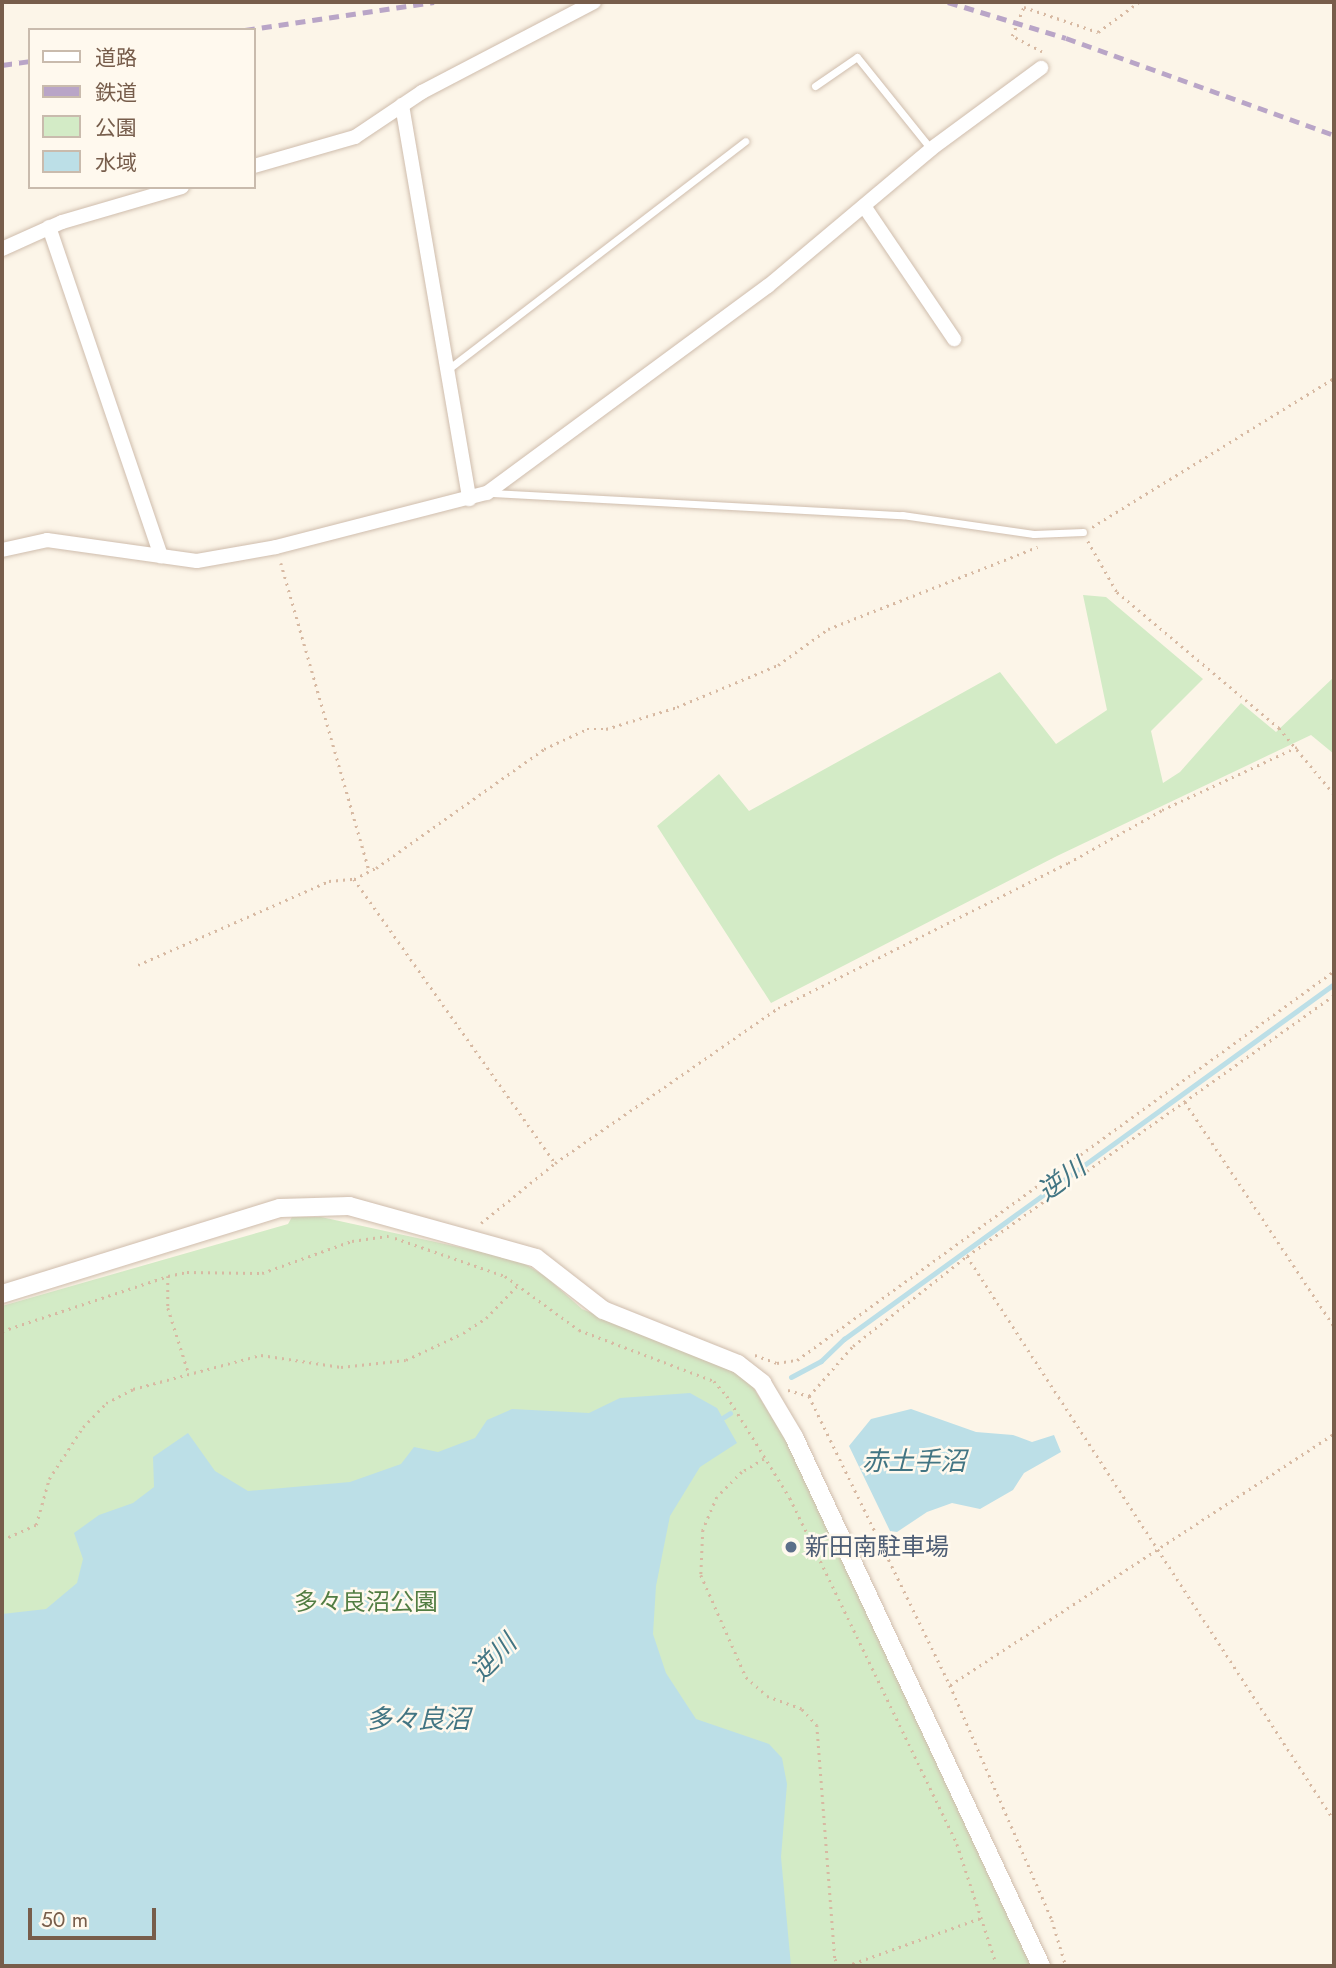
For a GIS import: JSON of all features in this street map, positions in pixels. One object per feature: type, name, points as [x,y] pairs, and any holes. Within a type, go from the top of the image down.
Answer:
[{"type":"street","points":[[256,165],[355,137],[402,105],[594,2]]},
{"type":"street","points":[[2,551],[47,540],[197,561],[276,547],[487,493],[768,286],[931,149],[1041,68]]},
{"type":"street","points":[[402,105],[469,499]]},
{"type":"street","points":[[2,249],[49,227],[175,189]]},
{"type":"street","points":[[864,206],[954,339]]},
{"type":"street","points":[[49,227],[161,556]]},
{"type":"street","points":[[2,1294],[280,1208],[349,1206],[536,1258],[603,1310],[722,1355],[762,1384],[794,1437],[1041,1966]]},
{"type":"lane","points":[[815,86],[857,57],[931,149]]},
{"type":"lane","points":[[447,370],[745,141]]},
{"type":"lane","points":[[487,493],[902,515],[1060,536],[1083,533]]},
{"type":"path","points":[[1041,68],[1043,53],[1012,36],[1024,7],[1098,32],[1139,2]]},
{"type":"path","points":[[1334,378],[1083,533],[1117,592],[1190,651],[1297,747],[1334,794]]},
{"type":"path","points":[[138,965],[329,881],[354,878],[369,871],[544,749],[587,729],[606,729],[641,719],[778,665],[828,629],[1060,536]]},
{"type":"path","points":[[276,547],[369,871]]},
{"type":"path","points":[[468,1238],[492,1212],[555,1163],[778,1008],[1068,863],[1162,810],[1297,747]]},
{"type":"path","points":[[354,878],[555,1163]]},
{"type":"path","points":[[754,1354],[777,1363],[797,1360],[1334,971]]},
{"type":"path","points":[[809,1396],[853,1346],[967,1256],[1334,995]]},
{"type":"path","points":[[1185,1102],[1334,1326]]},
{"type":"path","points":[[2,1331],[168,1276],[187,1272],[262,1273],[352,1241],[389,1236],[505,1276],[579,1330],[714,1381],[790,1498],[957,1844],[997,1966]]},
{"type":"path","points":[[967,1256],[1334,1820]]},
{"type":"path","points":[[168,1276],[168,1308],[188,1371]]},
{"type":"path","points":[[2,1540],[36,1525],[49,1479],[83,1427],[106,1403],[188,1371],[261,1355],[341,1367],[406,1360],[463,1334],[486,1318],[517,1286]]},
{"type":"path","points":[[777,1363],[777,1373]]},
{"type":"path","points":[[782,1386],[809,1396],[950,1685],[1052,1920],[1066,1966]]},
{"type":"path","points":[[950,1685],[1334,1434]]},
{"type":"path","points":[[764,1459],[741,1472],[717,1497],[703,1530],[701,1575],[746,1677],[766,1696],[802,1709],[817,1725],[835,1959],[844,1966],[982,1918]]},
{"type":"green space","points":[[1083,595],[1106,597],[1203,679],[1151,731],[1163,783],[1180,772],[1241,703],[1276,732],[1334,677],[1334,754],[1311,735],[1057,856],[771,1003],[657,826],[719,774],[749,811],[1000,672],[1056,744],[1107,710]]},
{"type":"green space","name":"多々良沼","points":[[292,1217],[321,1217],[518,1260],[545,1276],[582,1309],[729,1369],[751,1384],[786,1440],[1031,1966],[2,1966],[2,1306],[288,1224]]},
{"type":"water","name":"多々良沼","points":[[690,1393],[717,1408],[737,1443],[700,1467],[670,1516],[656,1586],[653,1634],[666,1673],[696,1719],[769,1744],[782,1758],[787,1784],[781,1857],[791,1966],[2,1966],[2,1614],[46,1609],[77,1583],[83,1559],[74,1533],[99,1515],[133,1503],[154,1487],[153,1457],[188,1433],[215,1471],[248,1491],[350,1482],[401,1464],[414,1447],[438,1452],[475,1438],[487,1420],[512,1409],[589,1413],[620,1398]]},
{"type":"water","name":"赤土手沼","points":[[911,1409],[976,1432],[1013,1435],[1032,1442],[1054,1435],[1061,1452],[1024,1473],[1013,1490],[980,1509],[952,1503],[927,1512],[897,1532],[890,1531],[849,1446],[871,1419]]},
{"type":"waterway","name":"逆川","points":[[791,1377],[821,1361],[844,1339],[1334,984]]},
{"type":"waterway","name":"逆川","points":[[719,1420],[730,1413]]},
{"type":"railway","points":[[256,28],[434,2]]},
{"type":"railway","points":[[948,2],[1066,38],[1334,135]]},
{"type":"railway","points":[[2,65],[28,61]]},
{"type":"place","name":"新田南駐車場","points":[[791,1547]]},
{"type":"park label","name":"多々良沼公園","points":[[366,1602]]}]
